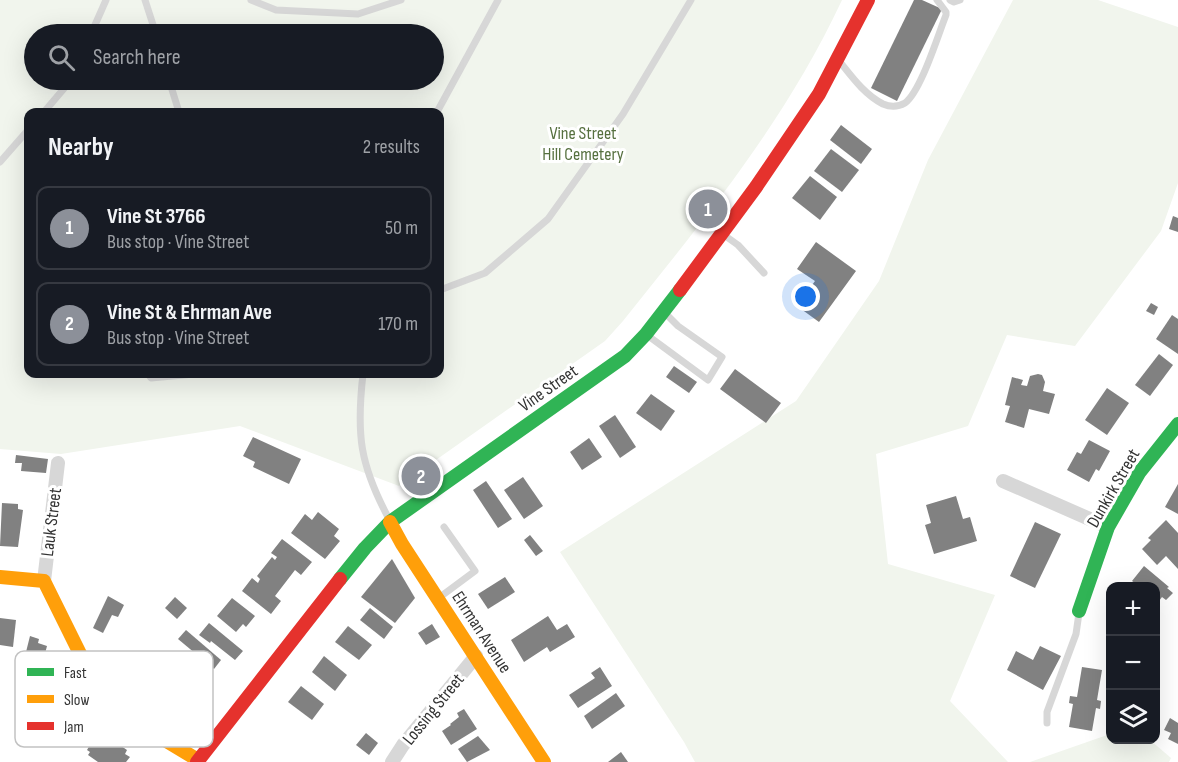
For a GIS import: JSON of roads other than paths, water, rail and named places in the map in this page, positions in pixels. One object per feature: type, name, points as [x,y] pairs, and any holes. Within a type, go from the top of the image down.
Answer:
[{"type":"main road","name":"Vine Street","points":[[213,742],[365,548],[390,522],[625,356],[646,334],[722,234],[813,103],[868,0]]},
{"type":"main road","name":"Dunkirk Street","points":[[1080,611],[1108,527],[1139,473],[1178,424]]},
{"type":"main road","name":"Ehrman Avenue","points":[[390,522],[544,762]]},
{"type":"main road","points":[[0,577],[44,581],[79,651]]},
{"type":"main road","points":[[175,747],[198,761]]},
{"type":"main road","name":"Vine Street","points":[[198,761],[209,747]]},
{"type":"street","name":"Lauk Street","points":[[44,581],[58,463]]},
{"type":"street","points":[[1003,481],[1108,527]]},
{"type":"street","name":"Lossing Street","points":[[392,762],[403,745],[476,656]]},
{"type":"lane","points":[[95,24],[106,0]]},
{"type":"lane","points":[[146,0],[153,24]]},
{"type":"lane","points":[[251,0],[276,10],[358,14],[401,0]]},
{"type":"lane","points":[[439,108],[498,0]]},
{"type":"lane","points":[[444,288],[485,273],[548,219],[623,114],[691,0]]},
{"type":"lane","points":[[838,60],[854,79],[877,100],[891,106],[900,106],[907,102],[924,71],[946,15],[937,0]]},
{"type":"lane","points":[[950,0],[954,2],[960,0]]},
{"type":"lane","points":[[47,108],[62,90]]},
{"type":"lane","points":[[172,90],[178,108]]},
{"type":"lane","points":[[0,162],[24,135]]},
{"type":"lane","points":[[722,234],[738,245],[764,273]]},
{"type":"lane","points":[[646,334],[708,380],[722,357],[678,326],[664,312]]},
{"type":"lane","points":[[363,378],[359,409],[361,449],[372,488],[390,522]]},
{"type":"lane","points":[[438,598],[475,571],[444,527]]},
{"type":"lane","points":[[1047,723],[1047,712],[1076,634],[1080,611]]},
{"type":"place","name":"Vine St 3766","points":[[708,209]]},
{"type":"place","name":"Vine St & Ehrman Ave","points":[[421,476]]},
{"type":"park label","name":"Vine Street Hill Cemetery","points":[[583,143]]}]
